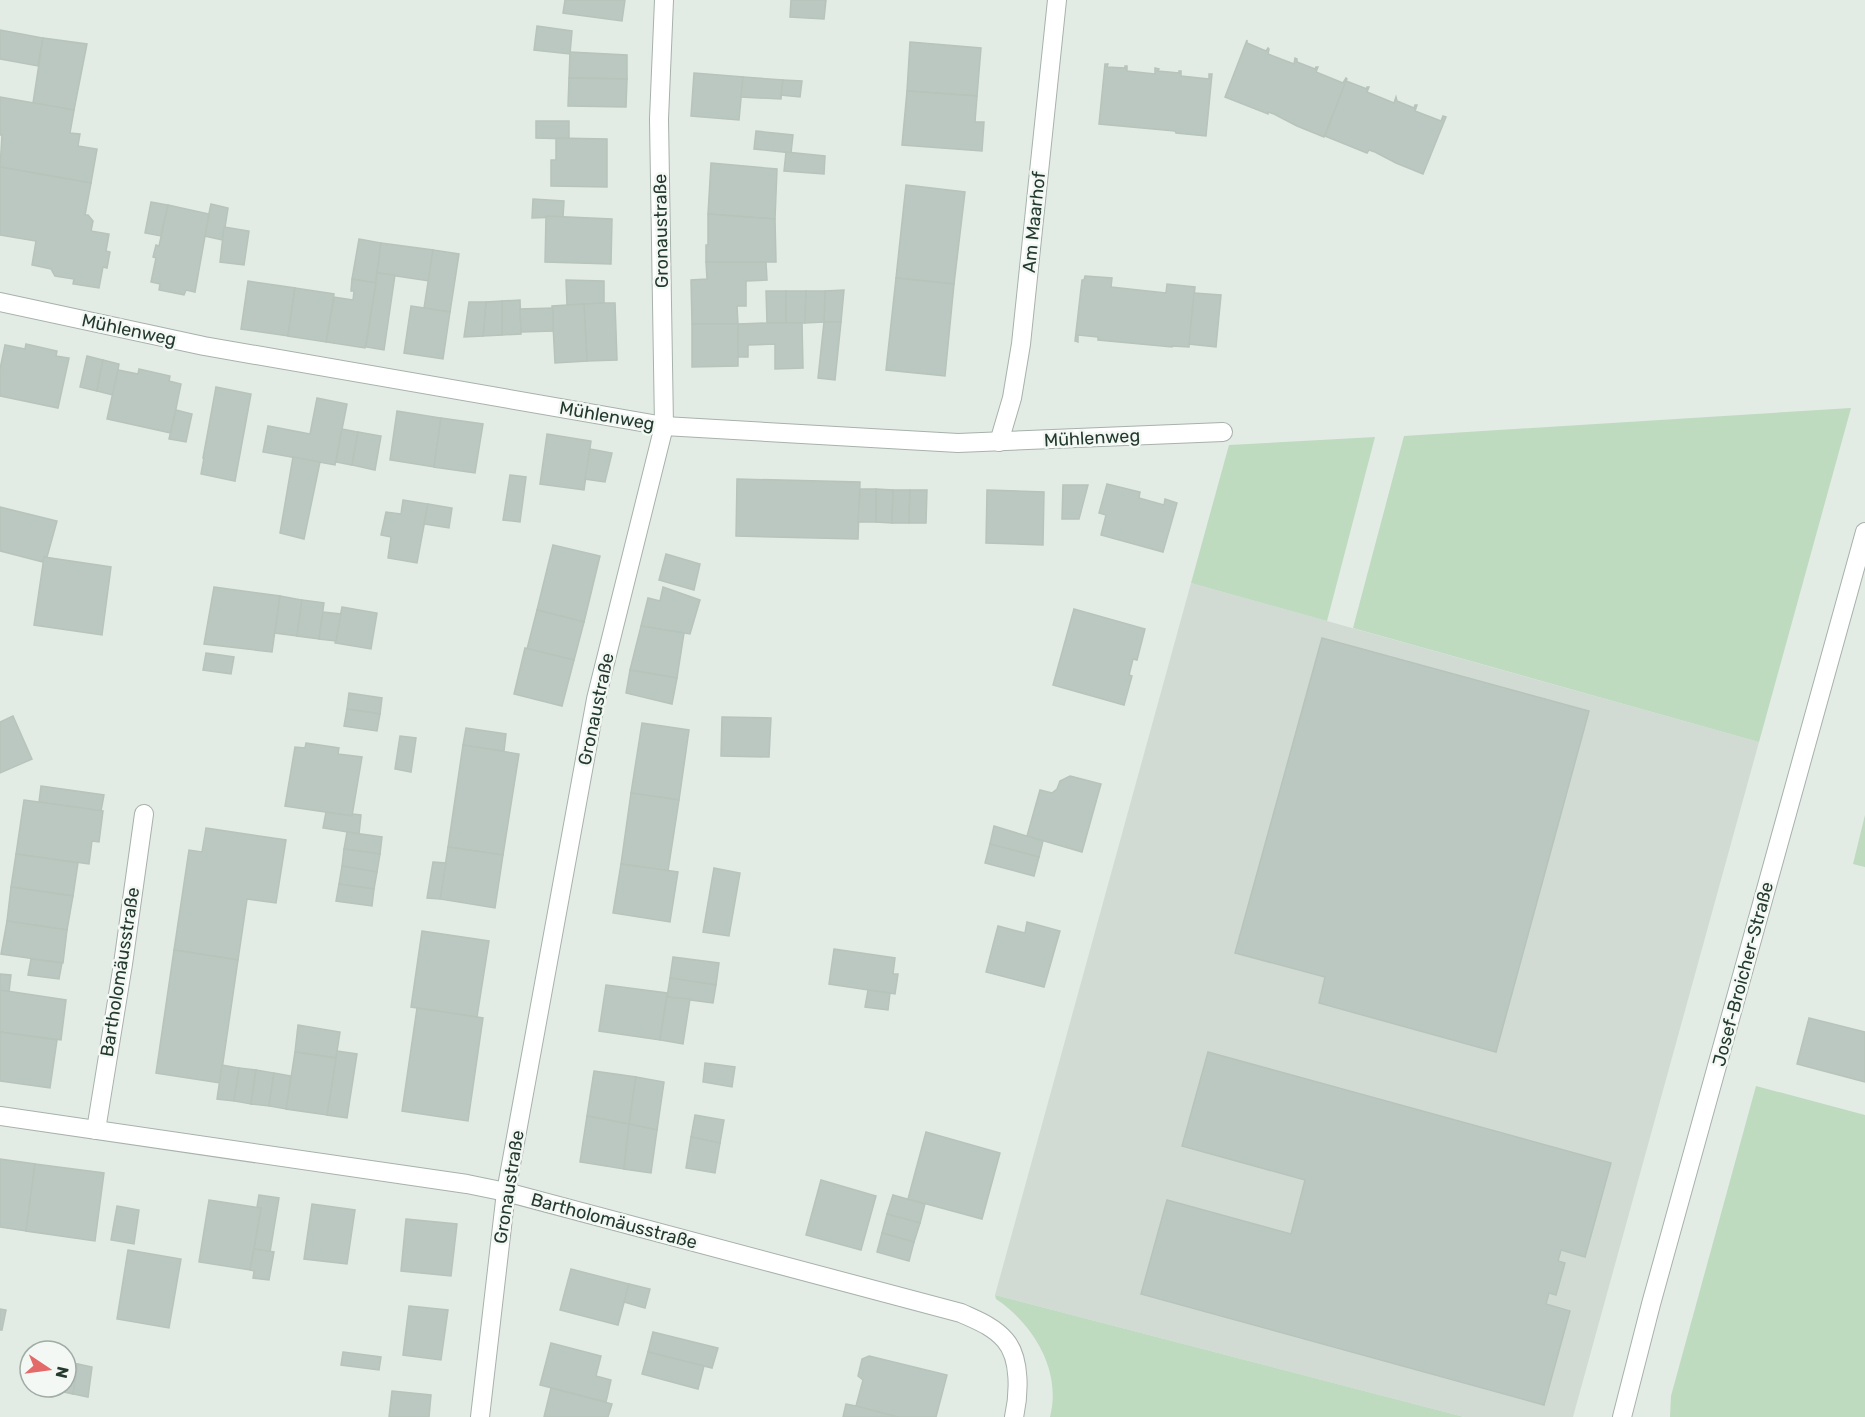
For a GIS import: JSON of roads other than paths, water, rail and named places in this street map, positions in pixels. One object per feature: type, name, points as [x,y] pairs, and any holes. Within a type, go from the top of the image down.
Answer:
[{"type":"street","name":"Gronaustraße","points":[[480,1417],[506,1192],[596,699],[664,426],[659,119],[664,0]]},
{"type":"street","name":"Am Maarhof","points":[[999,442],[1012,398],[1021,344],[1056,0]]},
{"type":"street","name":"Mühlenweg","points":[[0,302],[204,346],[664,426],[958,444],[1223,432]]},
{"type":"street","name":"Josef-Broicher-Straße","points":[[1622,1417],[1651,1304],[1865,532]]},
{"type":"street","name":"Bartholomäusstraße","points":[[96,1130],[144,814]]},
{"type":"street","name":"Bartholomäusstraße","points":[[0,1116],[456,1182],[506,1192],[961,1313],[988,1325],[1007,1343],[1014,1359],[1019,1386],[1014,1417]]}]
